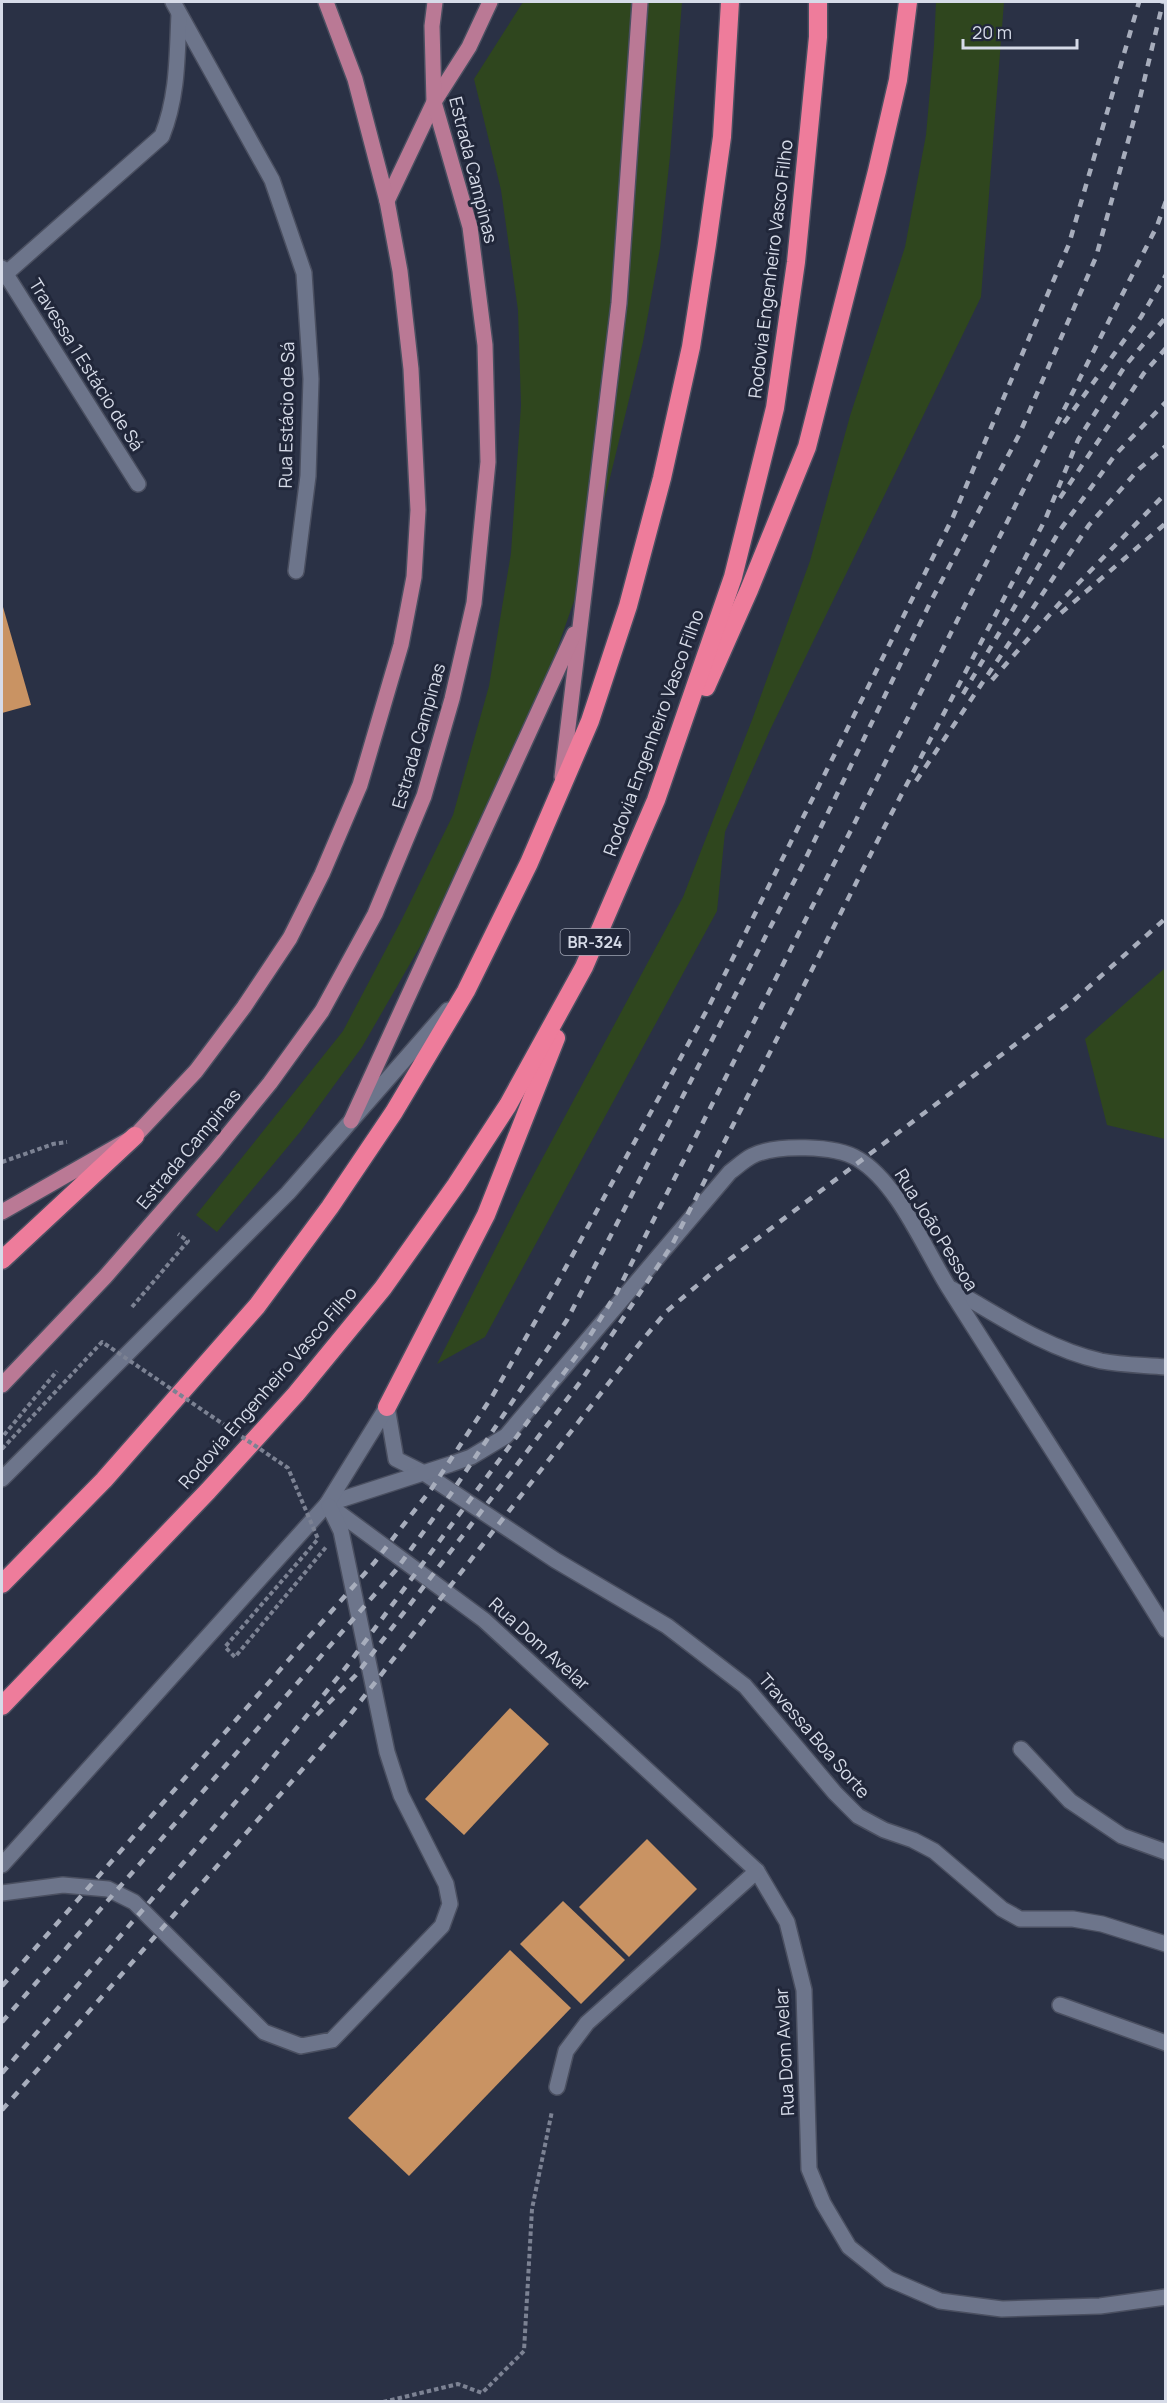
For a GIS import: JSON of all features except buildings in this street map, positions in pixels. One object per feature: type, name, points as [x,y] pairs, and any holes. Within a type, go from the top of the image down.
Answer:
[{"type":"highway","points":[[2,1584],[104,1480],[257,1306],[330,1207],[394,1112],[466,991],[529,863],[590,721],[628,606],[662,478],[691,347],[722,137],[730,2]]},
{"type":"highway","name":"Rodovia Engenheiro Vasco Filho","points":[[2,1706],[224,1473],[296,1394],[383,1288],[456,1185],[508,1105],[584,967],[656,800],[733,577],[775,408],[796,262],[818,37],[818,2]]},
{"type":"highway","points":[[656,800],[749,590],[807,447],[896,92],[908,2]]},
{"type":"highway","points":[[387,1407],[486,1215],[584,967]]},
{"type":"highway","points":[[2,1260],[135,1136]]},
{"type":"main road","points":[[2,1212],[135,1136],[196,1071],[244,1007],[290,938],[322,874],[360,784],[401,645],[414,577],[418,510],[411,369],[400,271],[387,201],[355,79],[326,2]]},
{"type":"main road","name":"Estrada Campinas","points":[[2,1385],[105,1277],[214,1152],[270,1083],[322,1011],[375,914],[424,796],[452,699],[474,603],[488,462],[485,345],[470,228],[434,102],[432,26],[435,2]]},
{"type":"main road","points":[[387,201],[434,102],[470,47],[490,2]]},
{"type":"main road","points":[[560,790],[619,303],[640,2]]},
{"type":"main road","points":[[351,1121],[581,620]]},
{"type":"street","points":[[3,273],[162,136],[170,115],[176,80],[176,8]]},
{"type":"street","name":"Rua Estácio de Sá","points":[[176,8],[272,180],[304,273],[311,379],[308,476],[296,571]]},
{"type":"street","name":"Travessa 1 Estácio de Sá","points":[[3,273],[138,484]]},
{"type":"street","points":[[2,1479],[288,1193],[466,991]]},
{"type":"street","name":"Rua João Pessoa","points":[[327,1504],[471,1457],[506,1436],[730,1172],[753,1156],[778,1149],[829,1150],[857,1158],[885,1180],[948,1286],[1089,1505],[1166,1630]]},
{"type":"street","points":[[948,1286],[1020,1328],[1060,1348],[1102,1361],[1166,1367]]},
{"type":"street","points":[[387,1407],[396,1460],[424,1473]]},
{"type":"street","points":[[2,1865],[327,1504],[387,1407]]},
{"type":"street","name":"Travessa Boa Sorte","points":[[424,1473],[555,1560],[667,1626],[745,1686],[835,1793],[858,1816],[884,1830],[913,1840],[934,1851],[1002,1909],[1020,1919],[1073,1919],[1102,1924],[1166,1944]]},
{"type":"street","points":[[2,1893],[63,1886],[97,1888],[108,1889],[134,1902],[264,2032],[301,2046],[332,2040],[442,1926],[450,1904],[446,1884],[401,1795],[387,1752],[341,1531],[327,1504]]},
{"type":"street","name":"Rua Dom Avelar","points":[[327,1504],[484,1620],[758,1871],[786,1922],[804,1990],[809,2169],[823,2203],[849,2247],[888,2279],[940,2301],[1002,2309],[1100,2306],[1166,2297]]},
{"type":"street","points":[[1021,1749],[1070,1801],[1122,1836],[1166,1852]]},
{"type":"street","points":[[557,2087],[566,2051],[587,2023],[758,1871]]},
{"type":"street","points":[[1060,2005],[1166,2043]]},
{"type":"path","points":[[126,1314],[188,1241],[175,1231]]},
{"type":"path","points":[[2,1449],[102,1342],[288,1468],[318,1539],[225,1647],[235,1657],[327,1546]]},
{"type":"path","points":[[2,1438],[59,1368]]},
{"type":"path","points":[[383,2402],[458,2384],[482,2393],[524,2350],[532,2209],[557,2087]]},
{"type":"green space","points":[[523,2],[682,2],[660,249],[643,342],[607,490],[586,567],[537,706],[479,831],[426,936],[362,1047],[300,1132],[217,1232],[196,1215],[343,1031],[453,815],[489,686],[511,553],[521,405],[518,310],[501,190],[474,79]]},
{"type":"green space","points":[[936,2],[1004,2],[981,297],[770,730],[725,832],[717,911],[485,1337],[437,1364],[521,1198],[683,897],[752,720],[810,561],[850,416],[905,247],[926,135]]},
{"type":"green space","points":[[1165,968],[1165,1139],[1107,1125],[1085,1039]]},
{"type":"railway","points":[[2,1986],[374,1563],[432,1488],[493,1395],[555,1287],[708,1008],[953,517],[1069,244],[1139,2]]},
{"type":"railway","points":[[2,2022],[396,1570],[450,1495],[567,1320],[802,866],[931,601],[1019,435],[1096,257],[1140,98],[1163,2]]},
{"type":"railway","points":[[2,2073],[253,1782],[347,1666],[583,1347],[617,1292],[1157,226],[1166,201]]},
{"type":"railway","points":[[1064,423],[1141,317],[1166,275]]},
{"type":"railway","points":[[317,1715],[356,1675],[581,1381],[672,1245],[885,826],[1045,520],[1078,440],[1125,366],[1166,317]]},
{"type":"railway","points":[[1060,498],[1144,373],[1166,348]]},
{"type":"railway","points":[[963,694],[1060,530],[1115,455],[1166,402]]},
{"type":"railway","points":[[916,781],[1089,525],[1139,469],[1166,446]]},
{"type":"railway","points":[[992,680],[1065,597],[1166,493]]},
{"type":"railway","points":[[1061,613],[1166,523]]},
{"type":"railway","points":[[2,2110],[345,1721],[667,1311],[713,1272],[1073,1001],[1166,918]]}]
